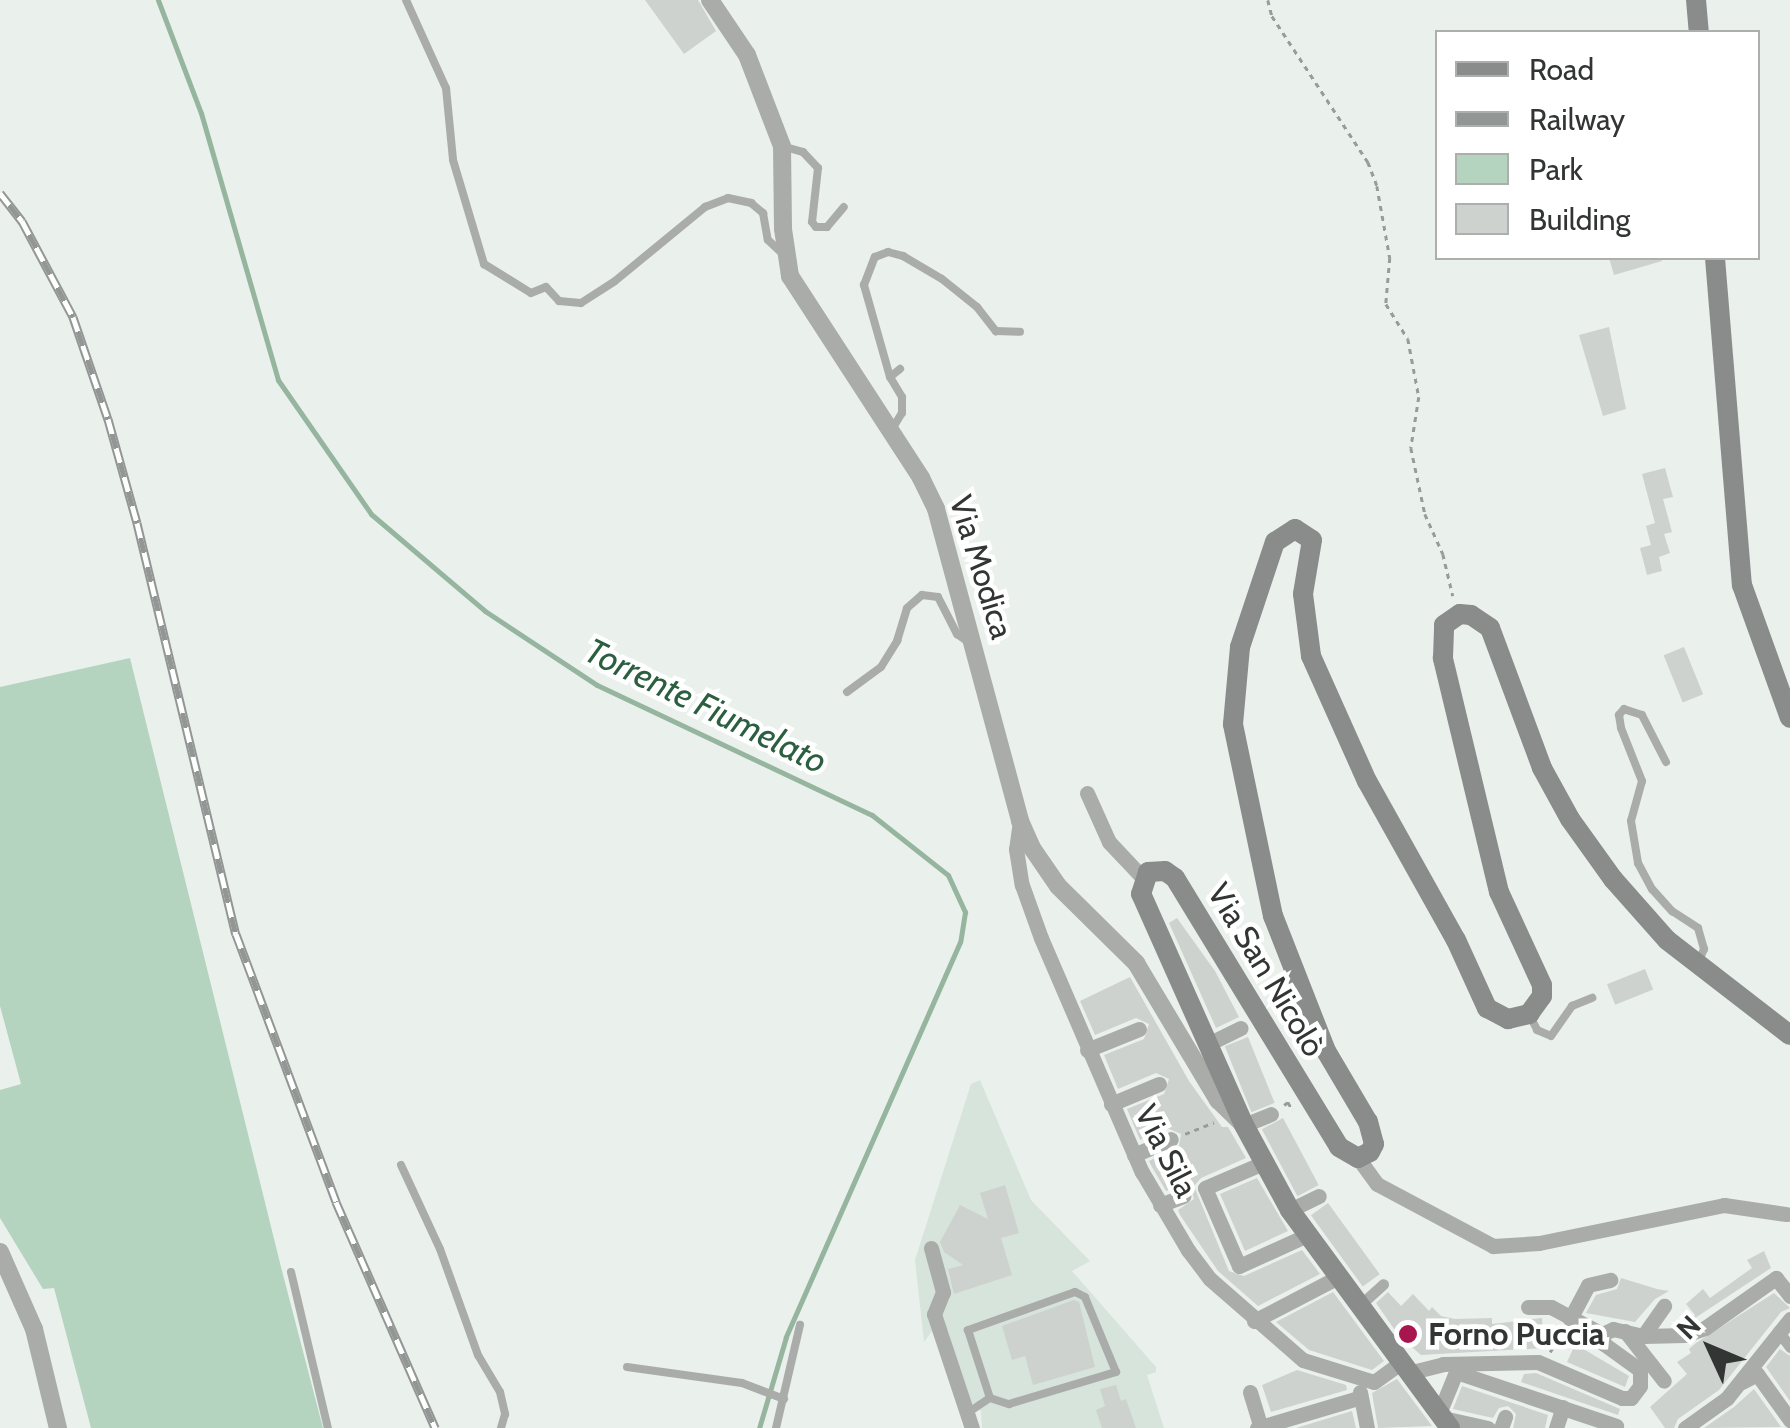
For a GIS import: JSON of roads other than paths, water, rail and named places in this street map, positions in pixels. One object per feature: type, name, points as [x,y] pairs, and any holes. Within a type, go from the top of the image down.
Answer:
[{"type":"main road","points":[[1696,0],[1699,30]]},
{"type":"main road","points":[[1715,260],[1742,585],[1790,718]]},
{"type":"main road","name":"Via San Nicolò","points":[[1143,878],[1156,870],[1175,878],[1335,1141],[1358,1158],[1370,1152],[1373,1134],[1326,1051],[1282,944],[1233,724],[1240,647],[1264,568],[1285,533],[1304,532],[1312,540],[1313,553],[1303,594],[1311,656],[1367,782],[1456,940],[1480,1000],[1508,1019],[1528,1014]]},
{"type":"main road","points":[[1528,1014],[1542,996],[1542,984],[1498,892],[1443,658],[1444,626],[1460,614],[1471,615],[1490,628],[1542,768],[1570,819],[1650,922],[1698,965],[1790,1035]]},
{"type":"main road","points":[[1143,878],[1140,894],[1210,1043],[1237,1121],[1305,1236],[1444,1419]]},
{"type":"street","name":"Via Modica","points":[[710,0],[747,54],[782,146],[786,256],[800,295],[891,431],[936,509],[1020,821],[1050,876],[1118,941],[1156,990],[1237,1121]]},
{"type":"street","points":[[1088,793],[1109,842],[1143,878]]},
{"type":"street","name":"Via Sila","points":[[1020,821],[1016,848],[1022,886],[1087,1050],[1160,1205],[1210,1279],[1254,1321],[1303,1360],[1363,1378]]},
{"type":"street","points":[[1210,1043],[1241,1028]]},
{"type":"street","points":[[1087,1050],[1140,1029]]},
{"type":"street","points":[[1111,1104],[1160,1084]]},
{"type":"street","points":[[1237,1121],[1277,1109]]},
{"type":"street","points":[[1134,1154],[1171,1139]]},
{"type":"street","points":[[1358,1158],[1377,1184],[1493,1246],[1540,1243],[1724,1205],[1786,1214]]},
{"type":"street","points":[[1264,1164],[1205,1188],[1239,1266],[1305,1236]]},
{"type":"street","points":[[1160,1205],[1183,1196]]},
{"type":"street","points":[[1290,1210],[1319,1196]]},
{"type":"street","points":[[930,1248],[943,1292],[934,1314],[969,1421]]},
{"type":"street","points":[[0,1252],[34,1329],[58,1428]]},
{"type":"street","points":[[1254,1321],[1338,1278]]},
{"type":"street","points":[[1528,1306],[1551,1307],[1602,1334],[1613,1329],[1644,1336],[1685,1335],[1705,1328],[1776,1278],[1790,1296]]},
{"type":"street","points":[[1570,1319],[1588,1285],[1610,1280]]},
{"type":"street","points":[[1360,1305],[1382,1284]]},
{"type":"street","points":[[1644,1336],[1664,1306]]},
{"type":"street","points":[[1739,1384],[1790,1319]]},
{"type":"street","points":[[1778,1331],[1790,1347]]},
{"type":"street","points":[[1625,1332],[1664,1382]]},
{"type":"street","points":[[1367,1428],[1358,1398],[1363,1378],[1374,1382],[1407,1366],[1538,1362],[1622,1398],[1631,1398],[1640,1386],[1640,1370],[1604,1344],[1602,1334]]},
{"type":"street","points":[[1512,1386],[1520,1363]]},
{"type":"street","points":[[1488,1428],[1444,1419],[1456,1372],[1622,1426]]},
{"type":"street","points":[[1685,1428],[1757,1374],[1790,1420]]},
{"type":"street","points":[[49,1382],[68,1428]]},
{"type":"street","points":[[1250,1392],[1259,1428],[1358,1398]]},
{"type":"street","points":[[1556,1428],[1563,1407]]},
{"type":"lane","points":[[406,0],[446,88],[453,160],[484,264],[531,292],[546,288],[559,301],[581,303],[705,208],[728,198],[752,202],[763,214],[768,240],[786,256]]},
{"type":"lane","points":[[782,146],[803,152],[818,168],[812,222],[816,227],[827,227],[844,207]]},
{"type":"lane","points":[[891,431],[902,413],[902,397],[890,377],[864,285],[875,257],[888,252],[903,256],[942,279],[977,307],[996,331],[1020,332]]},
{"type":"lane","points":[[890,377],[900,369]]},
{"type":"lane","points":[[847,692],[880,667],[897,641],[907,608],[922,595],[938,597],[957,634],[974,647]]},
{"type":"lane","points":[[1666,762],[1642,715],[1624,709],[1619,715],[1620,728],[1642,781],[1631,821],[1638,863],[1652,888],[1703,937],[1698,965]]},
{"type":"lane","points":[[1528,1014],[1537,1030],[1551,1036],[1572,1006],[1592,998]]},
{"type":"lane","points":[[401,1165],[440,1250],[478,1354],[500,1392],[505,1414],[500,1428]]},
{"type":"lane","points":[[291,1272],[328,1428]]},
{"type":"lane","points":[[1076,1292],[1086,1297],[1116,1372],[1010,1404],[990,1398],[968,1330],[1076,1292]]},
{"type":"lane","points":[[776,1428],[800,1325]]},
{"type":"lane","points":[[627,1367],[742,1383],[784,1399]]},
{"type":"lane","points":[[969,1421],[990,1398]]},
{"type":"waterway","name":"Torrente Fiumelato","points":[[158,0],[201,113],[278,380],[371,514],[485,611],[597,685],[872,815],[948,875],[965,912],[960,942],[786,1337],[759,1428]]},
{"type":"railway","points":[[0,193],[22,221],[73,317],[108,419],[137,523],[236,934],[336,1202],[435,1428]]},
{"type":"place","name":"Forno Puccia","points":[[1408,1334]]}]
